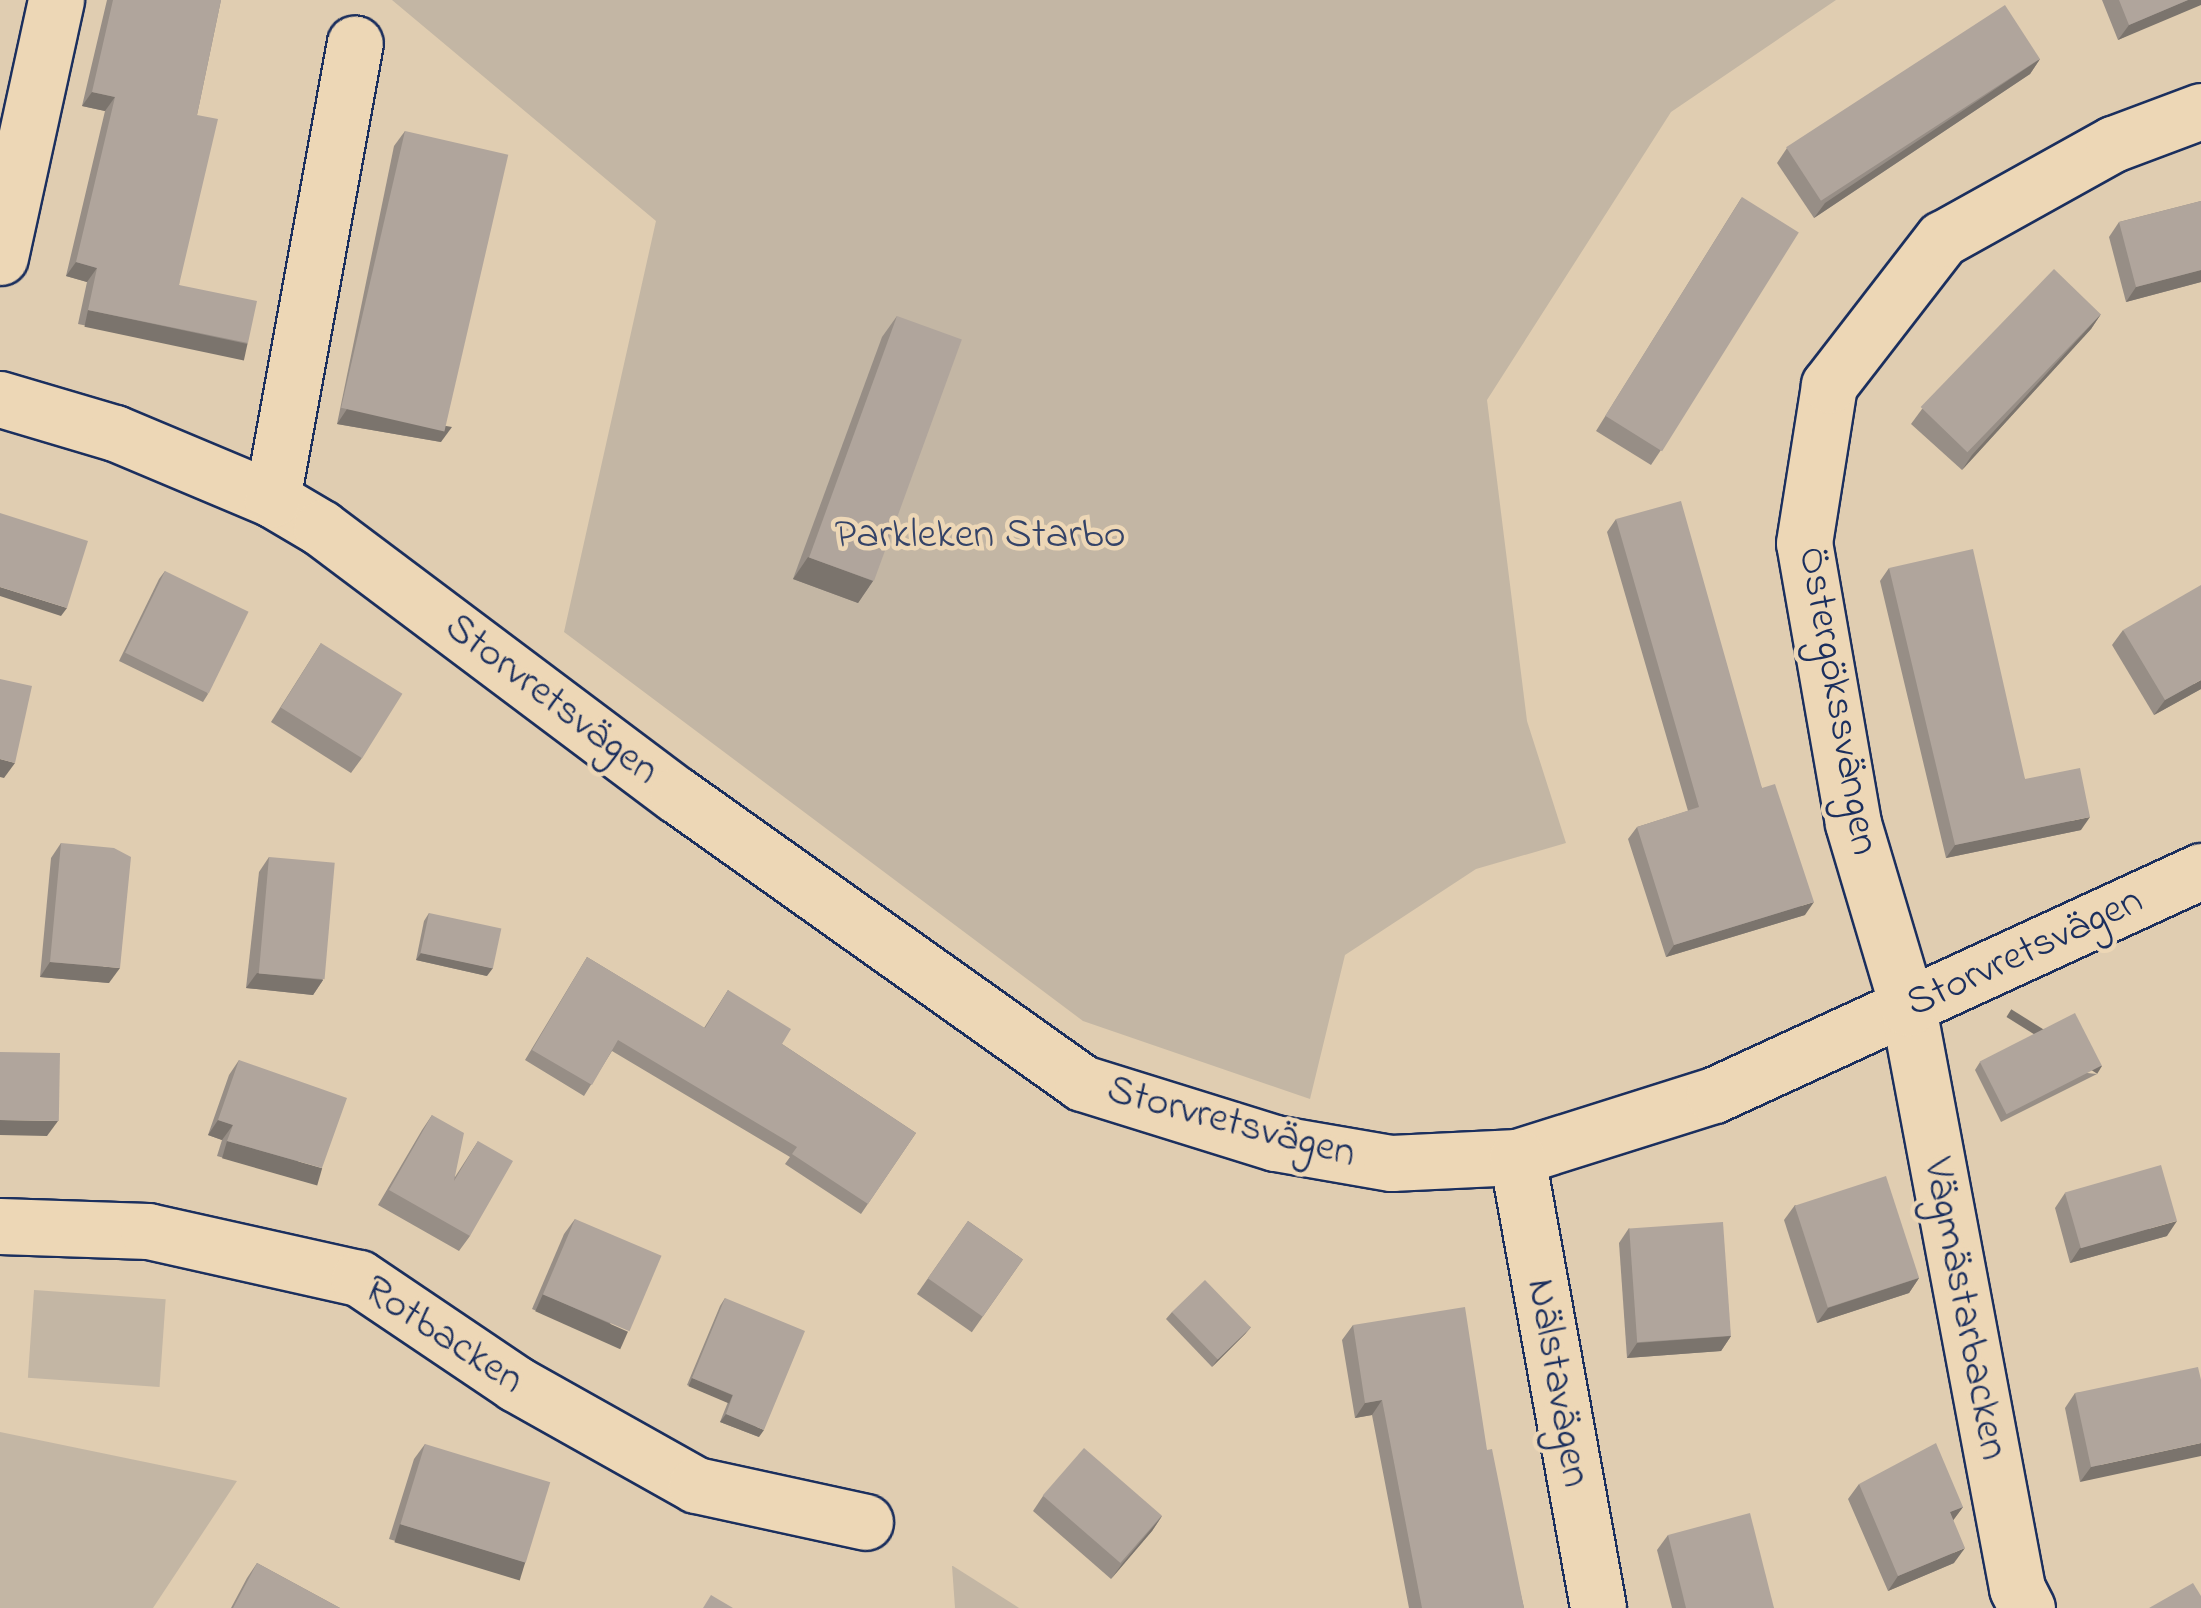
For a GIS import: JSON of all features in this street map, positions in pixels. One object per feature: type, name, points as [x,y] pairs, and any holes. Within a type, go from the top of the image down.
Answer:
[{"type":"street","points":[[0,257],[56,0]]},
{"type":"street","points":[[272,499],[354,44]]},
{"type":"street","name":"Östergökssvängen","points":[[1908,1008],[1853,824],[1804,543],[1829,386],[1942,239],[2113,144],[2201,111]]},
{"type":"street","name":"Storvretsvägen","points":[[0,399],[116,433],[272,499],[321,528],[677,795],[1082,1082],[1275,1143],[1372,1160],[1517,1157],[1714,1095],[2201,871]]},
{"type":"street","name":"Vägmästarbacken","points":[[1908,1008],[2017,1588],[2026,1608]]},
{"type":"street","name":"Nälstavägen","points":[[1517,1157],[1598,1608]]},
{"type":"street","name":"Rotbacken","points":[[0,1226],[148,1232],[360,1278],[516,1384],[696,1485],[864,1522]]},
{"type":"green space","name":"Parkleken Starbo","points":[[392,0],[1836,0],[1671,112],[1487,400],[1527,721],[1566,843],[1476,869],[1345,955],[1310,1099],[1083,1021],[564,632],[656,221]]},
{"type":"green space","points":[[34,1290],[166,1299],[160,1387],[28,1378]]},
{"type":"green space","points":[[0,1432],[237,1481],[153,1608],[0,1608]]},
{"type":"green space","points":[[953,1566],[1019,1608],[955,1608]]},
{"type":"building","points":[[113,0],[221,0],[197,115],[218,119],[179,285],[257,301],[248,343],[88,310],[97,268],[76,262],[115,97],[92,92]]},
{"type":"building","points":[[2119,0],[2188,0],[2129,25]]},
{"type":"building","points":[[2005,5],[2040,59],[1821,201],[1786,147]]},
{"type":"building","points":[[405,131],[508,155],[444,432],[341,408]]},
{"type":"building","points":[[1742,197],[1799,233],[1662,451],[1605,416]]},
{"type":"building","points":[[2201,201],[2201,270],[2136,287],[2119,222]]},
{"type":"building","points":[[2054,269],[2101,314],[1967,452],[1921,407]]},
{"type":"building","points":[[897,316],[962,340],[874,581],[809,558]]},
{"type":"building","points":[[1681,501],[1762,788],[1775,784],[1814,902],[1674,945],[1637,827],[1699,807],[1616,519]]},
{"type":"building","points":[[0,513],[88,541],[67,608],[0,587]]},
{"type":"building","points":[[1973,549],[2025,779],[2080,768],[2090,817],[1955,845],[1889,568]]},
{"type":"building","points":[[165,571],[249,612],[209,694],[125,653]]},
{"type":"building","points":[[2201,585],[2201,680],[2165,700],[2123,630]]},
{"type":"building","points":[[321,643],[402,694],[362,758],[281,707]]},
{"type":"building","points":[[0,679],[32,686],[15,763],[0,759]]},
{"type":"building","points":[[61,843],[114,848],[131,857],[120,968],[50,962]]},
{"type":"building","points":[[269,857],[335,863],[325,979],[259,974]]},
{"type":"building","points":[[429,913],[501,928],[493,968],[420,953]]},
{"type":"building","points":[[587,957],[705,1028],[728,990],[791,1029],[782,1044],[916,1133],[868,1204],[792,1154],[797,1147],[618,1040],[592,1085],[532,1050]]},
{"type":"building","points":[[2075,1013],[2102,1066],[2006,1114],[1980,1062]]},
{"type":"building","points":[[0,1052],[60,1053],[59,1121],[0,1120]]},
{"type":"building","points":[[239,1060],[347,1098],[322,1168],[227,1141],[233,1125],[218,1120]]},
{"type":"building","points":[[432,1115],[464,1133],[454,1181],[478,1141],[513,1161],[470,1236],[389,1190]]},
{"type":"building","points":[[2161,1165],[2177,1221],[2081,1248],[2065,1193]]},
{"type":"building","points":[[1886,1176],[1919,1278],[1828,1307],[1795,1206]]},
{"type":"building","points":[[575,1219],[662,1256],[629,1331],[543,1294]]},
{"type":"building","points":[[968,1221],[1023,1259],[983,1317],[928,1278]]},
{"type":"building","points":[[1723,1222],[1731,1336],[1637,1342],[1629,1229]]},
{"type":"building","points":[[1205,1280],[1251,1327],[1218,1359],[1172,1312]]},
{"type":"building","points":[[725,1298],[805,1331],[764,1430],[726,1414],[733,1395],[692,1378]]},
{"type":"building","points":[[1465,1307],[1487,1450],[1492,1449],[1524,1608],[1422,1608],[1382,1400],[1365,1403],[1353,1325]]},
{"type":"building","points":[[2198,1367],[2201,1443],[2091,1467],[2075,1393]]},
{"type":"building","points":[[1936,1443],[1963,1507],[1950,1512],[1965,1548],[1898,1576],[1859,1484]]},
{"type":"building","points":[[425,1444],[550,1482],[526,1563],[400,1524]]},
{"type":"building","points":[[1084,1448],[1162,1516],[1120,1563],[1043,1496]]},
{"type":"building","points":[[1750,1513],[1774,1608],[1686,1608],[1668,1535]]},
{"type":"building","points":[[257,1563],[340,1608],[233,1608]]},
{"type":"building","points":[[2193,1583],[2201,1596],[2201,1608],[2149,1608]]},
{"type":"building","points":[[711,1595],[733,1608],[703,1608]]}]
